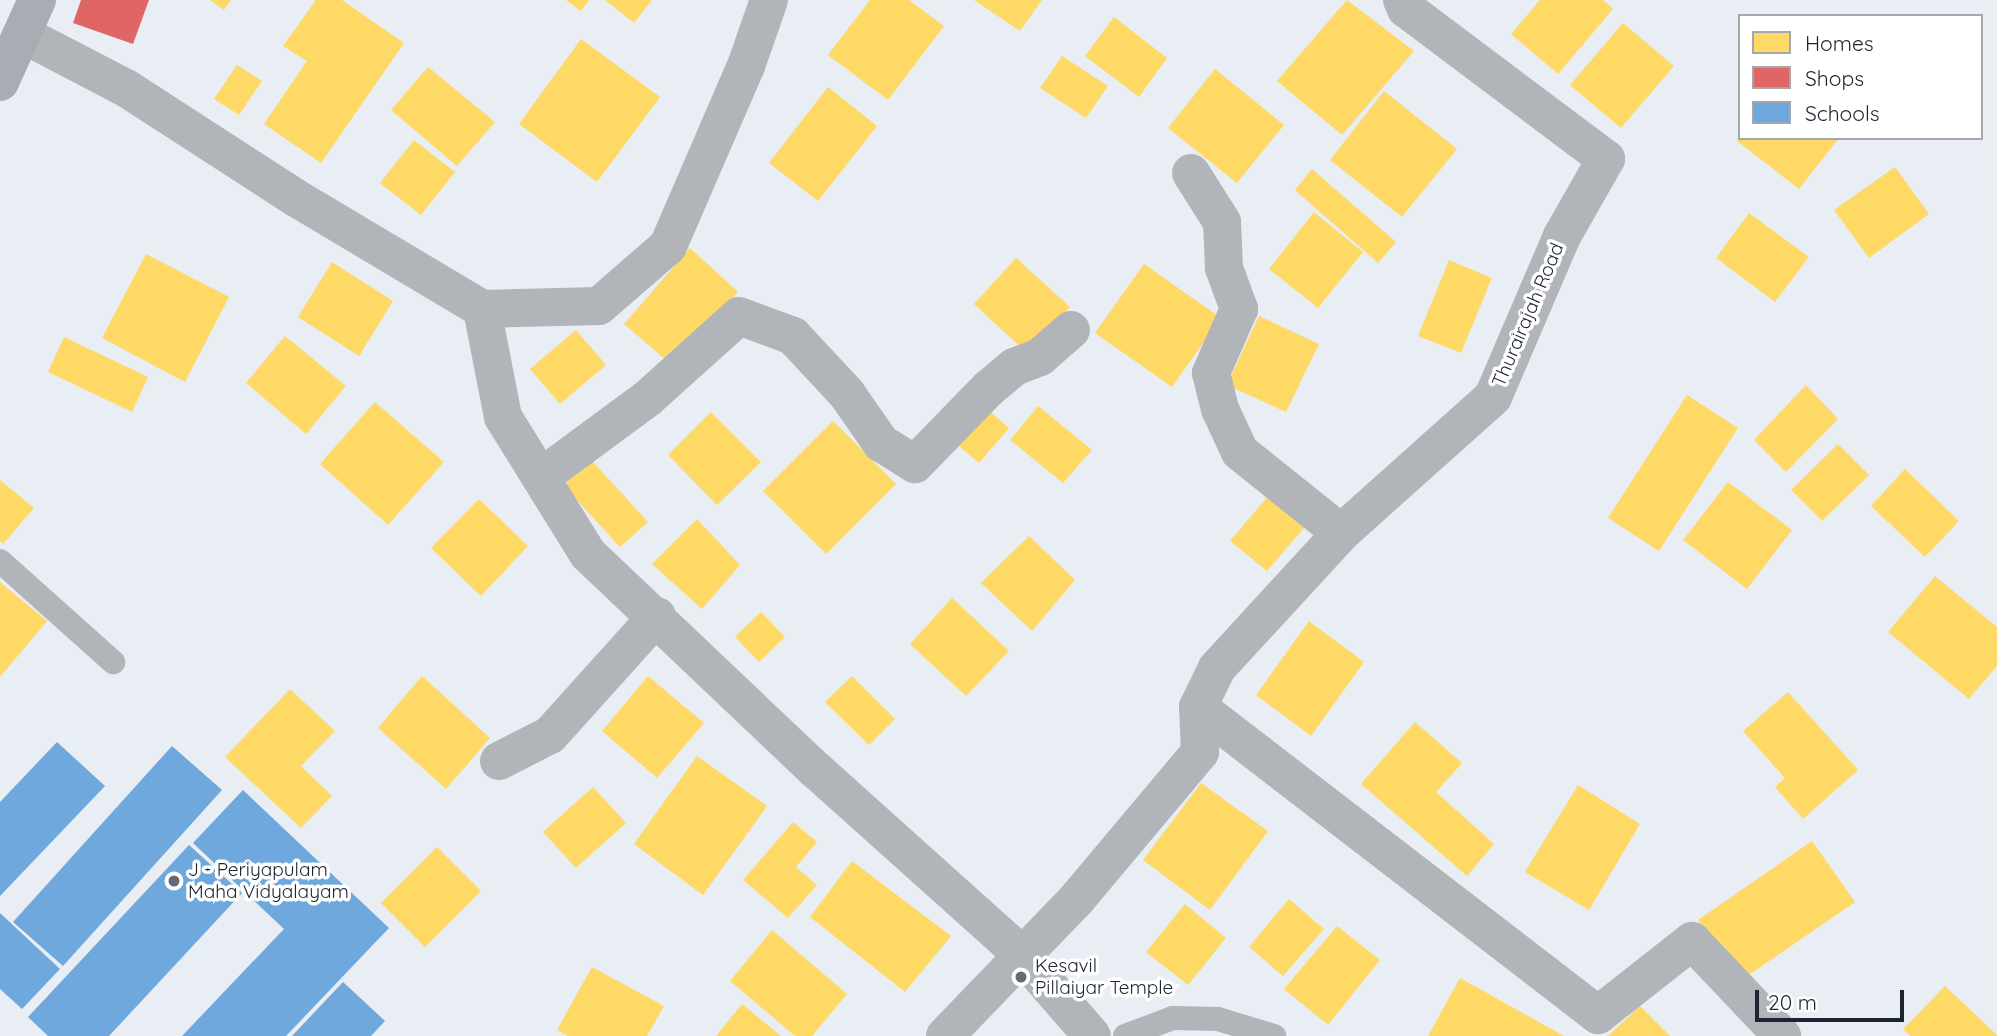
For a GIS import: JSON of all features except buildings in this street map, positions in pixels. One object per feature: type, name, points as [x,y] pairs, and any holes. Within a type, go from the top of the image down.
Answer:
[{"type":"main road","points":[[0,82],[30,17]]},
{"type":"street","points":[[30,17],[126,88],[296,198],[482,309],[599,306],[668,246],[746,66],[769,0]]},
{"type":"street","name":"Thurairajah Road","points":[[1198,707],[1217,668],[1341,533],[1493,397],[1562,236],[1606,159],[1406,9],[1402,0]]},
{"type":"street","points":[[1191,173],[1222,222],[1224,268],[1239,309],[1211,373],[1220,409],[1240,452],[1341,533]]},
{"type":"street","points":[[482,309],[503,417],[588,554],[657,616],[816,770],[1021,954],[1092,1036]]},
{"type":"street","points":[[541,477],[649,398],[739,316],[793,337],[847,394],[881,443],[915,464],[988,389],[1014,367],[1040,358],[1071,330]]},
{"type":"street","points":[[499,761],[550,735],[657,616]]},
{"type":"street","points":[[945,1036],[1021,954],[1076,900],[1200,752],[1198,707]]},
{"type":"street","points":[[1198,707],[1598,1015],[1692,941],[1782,1036]]},
{"type":"lane","points":[[0,561],[113,662]]},
{"type":"lane","points":[[1125,1036],[1173,1018],[1218,1018],[1274,1036]]},
{"type":"place","name":"J - Periyapulam Maha Vidyalayam","points":[[174,881]]},
{"type":"place","name":"Kesavil Pillaiyar Temple","points":[[1021,977]]}]
